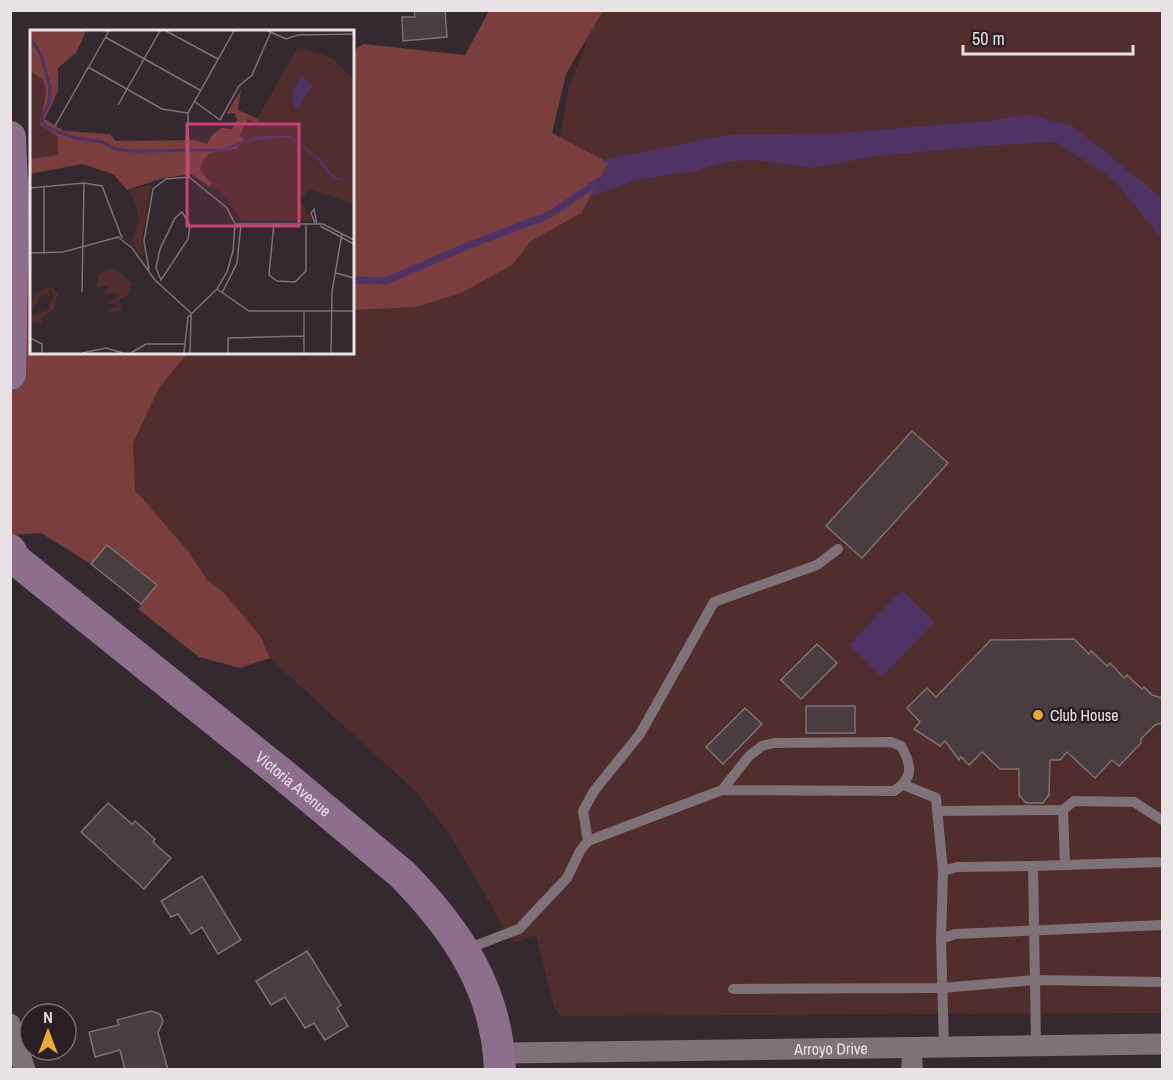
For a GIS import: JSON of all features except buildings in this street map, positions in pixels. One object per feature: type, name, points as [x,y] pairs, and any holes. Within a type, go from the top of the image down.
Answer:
[{"type":"street","points":[[10,137],[13,209],[10,374]]},
{"type":"street","name":"Victoria Avenue","points":[[12,557],[287,778],[402,874],[442,918],[464,950],[478,976],[495,1024],[500,1061]]},
{"type":"street","points":[[10,1024],[25,1070]]},
{"type":"street","name":"Arroyo Drive","points":[[500,1061],[912,1048],[1162,1044]]},
{"type":"street","points":[[912,1048],[912,1070]]},
{"type":"lane","points":[[588,842],[583,811],[594,791],[640,734],[714,602],[817,565],[838,549]]},
{"type":"lane","points":[[464,950],[519,929],[567,878],[580,851],[588,842],[722,790],[894,790],[904,784],[908,778],[909,766],[901,746],[891,742],[774,743],[762,746],[749,756],[722,790]]},
{"type":"lane","points":[[904,784],[936,798],[943,871],[941,988],[944,1048]]},
{"type":"lane","points":[[937,811],[1063,810],[1074,801],[1134,802],[1162,820]]},
{"type":"lane","points":[[1063,810],[1065,864]]},
{"type":"lane","points":[[943,871],[957,867],[1162,862]]},
{"type":"lane","points":[[1033,866],[1036,1046]]},
{"type":"lane","points":[[941,939],[955,934],[1162,926]]},
{"type":"lane","points":[[733,989],[941,988],[1035,980],[1162,982]]},
{"type":"shaded area","points":[[489,11],[603,11],[566,74],[552,133],[609,163],[581,213],[531,241],[512,265],[461,293],[416,307],[354,310],[354,50],[363,44],[465,55]]},
{"type":"shaded area","points":[[598,11],[1162,11],[1162,1013],[561,1016],[554,1007],[536,935],[513,943],[449,833],[414,790],[51,458],[45,354],[354,354],[354,230],[548,203],[568,91]]},
{"type":"shaded area","points":[[1028,114],[1073,126],[1162,198],[1162,239],[1114,180],[1056,142],[877,156],[812,168],[757,160],[729,161],[696,171],[637,180],[590,197],[609,164],[602,160],[727,135],[838,133],[987,121]]},
{"type":"shaded area","points":[[30,176],[30,354],[187,354],[159,388],[133,443],[135,490],[188,551],[207,580],[224,593],[260,636],[270,658],[240,668],[199,657],[138,609],[157,585],[107,545],[91,564],[41,533],[11,535],[11,178]]},
{"type":"shaded area","points":[[902,590],[935,622],[882,677],[849,645]]},
{"type":"waterway","points":[[354,280],[386,281],[472,244],[549,215],[607,178]]},
{"type":"place","name":"Club House","points":[[1038,715]]}]
